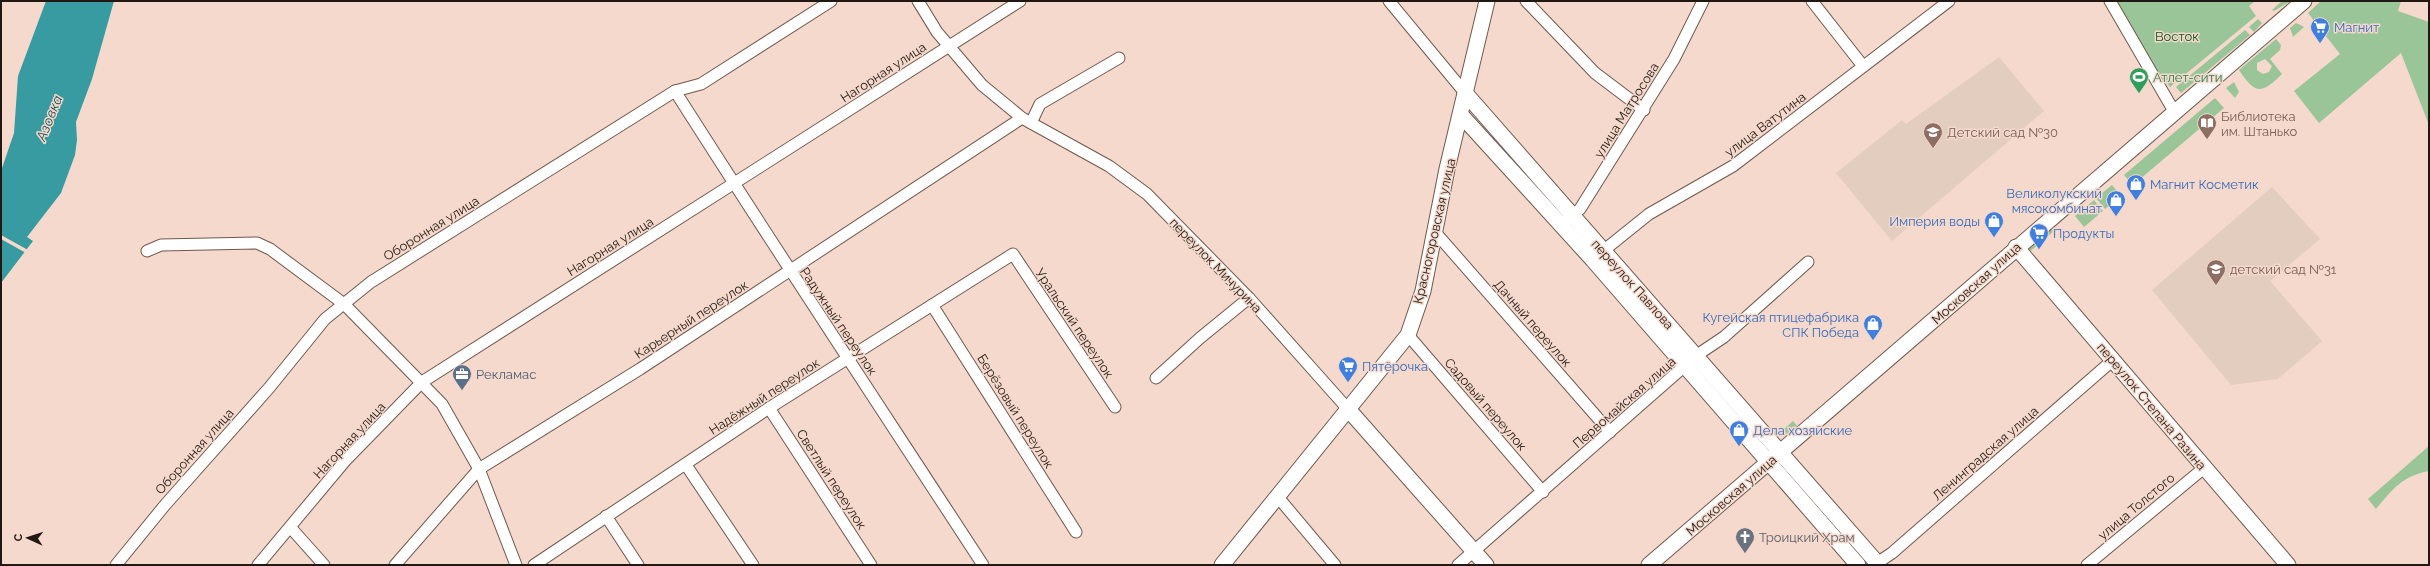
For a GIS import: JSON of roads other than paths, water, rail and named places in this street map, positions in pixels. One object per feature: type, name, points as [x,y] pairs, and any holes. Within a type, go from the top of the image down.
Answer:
[{"type":"street","name":"Оборонная улица","points":[[116,565],[165,505],[268,388],[325,319],[371,282],[675,91],[702,84],[832,1]]},
{"type":"street","name":"переулок Мичурина","points":[[918,1],[948,47],[982,85],[1027,121],[1110,166],[1147,194],[1249,298],[1486,565]]},
{"type":"street","name":"Нагорная улица","points":[[258,565],[291,528],[345,461],[422,382],[1020,1]]},
{"type":"street","name":"Красногоровская улица","points":[[1222,565],[1347,408],[1408,335],[1423,291],[1487,1]]},
{"type":"street","points":[[1526,1],[1594,73],[1644,110]]},
{"type":"street","name":"улица Матросова","points":[[1566,219],[1580,208],[1644,110],[1674,60],[1703,1]]},
{"type":"street","points":[[1812,1],[1863,66]]},
{"type":"street","name":"улица Ватутина","points":[[1598,255],[1648,214],[1734,166],[1949,1]]},
{"type":"street","points":[[2110,1],[2174,112]]},
{"type":"street","name":"Московская улица","points":[[1649,565],[2016,247],[2304,1]]},
{"type":"street","name":"переулок Павлова","points":[[1392,2],[1566,219],[1598,255],[1696,355],[1781,451],[1877,564]]},
{"type":"street","points":[[1027,121],[1040,104],[1119,58]]},
{"type":"street","name":"Радужный переулок","points":[[675,91],[736,183],[790,271],[983,565]]},
{"type":"street","name":"переулок Павлова","points":[[1461,115],[1566,219]]},
{"type":"street","name":"Карьерный переулок","points":[[394,565],[479,469],[640,369],[790,271],[1027,121]]},
{"type":"street","name":"Дачный переулок","points":[[1435,232],[1610,432]]},
{"type":"street","points":[[147,251],[161,245],[257,243],[270,249],[344,304],[442,404],[479,469],[516,565]]},
{"type":"street","name":"переулок Степана Разина","points":[[2016,247],[2288,565]]},
{"type":"street","name":"Надёжный переулок","points":[[534,565],[769,408],[1012,254]]},
{"type":"street","name":"Уральский переулок","points":[[1012,254],[1115,407]]},
{"type":"street","name":"переулок Павлова","points":[[1598,255],[1686,366],[1858,565]]},
{"type":"street","name":"Первомайская улица","points":[[1458,565],[1686,366],[1696,355],[1724,337],[1808,262]]},
{"type":"street","points":[[1156,378],[1200,338],[1249,298]]},
{"type":"street","name":"Берёзовый переулок","points":[[932,305],[1076,532]]},
{"type":"street","name":"Садовый переулок","points":[[1408,335],[1543,492]]},
{"type":"street","name":"Ленинградская улица","points":[[1877,564],[2113,360]]},
{"type":"street","name":"Светлый переулок","points":[[769,408],[871,565]]},
{"type":"street","points":[[686,464],[753,565]]},
{"type":"street","name":"улица Толстого","points":[[2086,565],[2204,468]]},
{"type":"street","points":[[1277,496],[1335,565]]},
{"type":"street","points":[[606,516],[638,565]]},
{"type":"street","points":[[291,528],[324,565]]},
{"type":"water","name":"Азовка","points":[[46,1],[114,1],[92,79],[76,122],[77,140],[75,155],[61,193],[27,237],[33,241],[1,283],[1,171],[14,133],[18,76]]},
{"type":"place","name":"Магнит","points":[[2320,44]]},
{"type":"place","name":"Атлет-сити","points":[[2139,94]]},
{"type":"place","name":"Библиотека им. Штанько","points":[[2207,140]]},
{"type":"place","name":"Детский сад №30","points":[[1933,149]]},
{"type":"place","name":"Магнит Косметик","points":[[2136,201]]},
{"type":"place","name":"Великолукский мясокомбинат","points":[[2116,217]]},
{"type":"place","name":"Империя воды","points":[[1994,238]]},
{"type":"place","name":"Продукты","points":[[2039,250]]},
{"type":"place","name":"детский сад №31","points":[[2216,286]]},
{"type":"place","name":"Кугейская птицефабрика СПК Победа","points":[[1873,341]]},
{"type":"place","name":"Пятёрочка","points":[[1348,383]]},
{"type":"place","name":"Рекламас","points":[[462,391]]},
{"type":"place","name":"Дела хозяйские","points":[[1739,447]]},
{"type":"place","name":"Троицкий Храм","points":[[1745,554]]},
{"type":"park label","name":"Восток","points":[[2177,36]]}]
